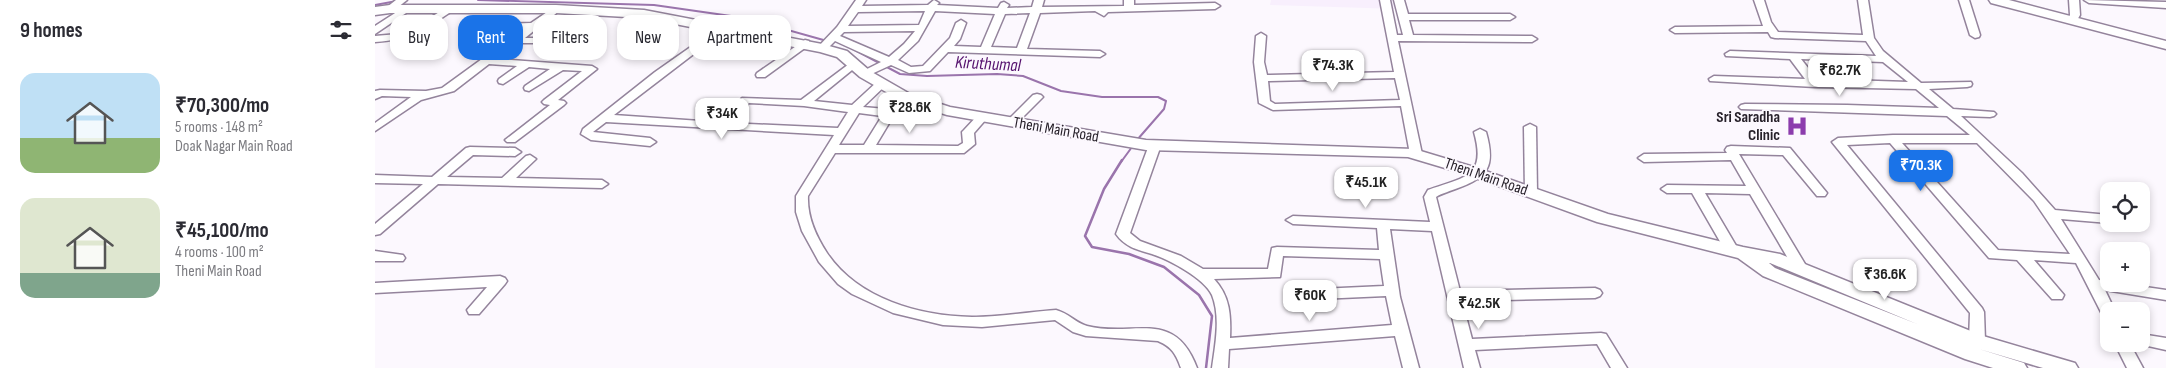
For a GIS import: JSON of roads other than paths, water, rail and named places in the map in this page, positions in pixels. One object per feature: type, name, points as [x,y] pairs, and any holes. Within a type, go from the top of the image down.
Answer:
[{"type":"main road","points":[[1995,0],[2166,40]]},
{"type":"main road","points":[[2012,0],[2166,45]]},
{"type":"main road","name":"Theni Main Road","points":[[389,8],[556,9],[644,14],[689,22]]},
{"type":"main road","name":"Theni Main Road","points":[[791,40],[805,43],[832,39],[842,54],[853,64],[869,72],[882,83],[905,97],[947,111],[1124,143],[1409,152],[1479,174],[1603,218],[1737,251],[1775,258],[1977,341],[2068,368]]},
{"type":"main road","name":"Theni Main Road","points":[[1737,251],[1769,272],[1972,354],[2023,367]]},
{"type":"street","points":[[832,39],[861,0]]},
{"type":"street","points":[[1385,0],[1416,154]]},
{"type":"street","points":[[1399,0],[1409,38]]},
{"type":"street","points":[[1759,0],[1766,23],[1775,35],[1869,38]]},
{"type":"street","points":[[1863,0],[1869,38],[1879,53],[2011,168],[2050,214],[2080,259],[2103,302]]},
{"type":"street","points":[[1964,0],[1975,35]]},
{"type":"street","points":[[2074,0],[2074,18]]},
{"type":"street","points":[[2089,0],[2166,5]]},
{"type":"street","points":[[854,9],[934,4],[1003,8],[1038,5],[1095,8],[1103,12],[1130,4],[1215,6]]},
{"type":"street","points":[[869,72],[889,62],[905,50],[921,28],[934,4]]},
{"type":"street","points":[[1020,52],[1031,28],[1038,5]]},
{"type":"street","points":[[389,8],[375,36],[400,37],[415,31],[449,9]]},
{"type":"street","points":[[984,51],[1003,8]]},
{"type":"street","points":[[549,15],[556,9]]},
{"type":"street","points":[[1403,17],[1510,17]]},
{"type":"street","points":[[1468,17],[1475,38]]},
{"type":"street","points":[[832,39],[909,70],[921,70],[933,64],[955,39],[961,23]]},
{"type":"street","points":[[832,39],[921,28]]},
{"type":"street","points":[[1675,30],[1771,28]]},
{"type":"street","points":[[1261,36],[1259,62],[1265,103],[1273,106],[1406,104]]},
{"type":"street","points":[[1393,38],[1532,39]]},
{"type":"street","points":[[761,75],[805,43]]},
{"type":"street","points":[[946,49],[1100,54]]},
{"type":"street","points":[[649,142],[591,136],[587,132],[689,52]]},
{"type":"street","points":[[1730,54],[1887,60]]},
{"type":"street","points":[[1794,57],[1815,84]]},
{"type":"street","points":[[375,96],[380,93],[440,94],[450,89],[487,61],[592,69],[548,102],[560,103],[513,146],[470,151],[375,231]]},
{"type":"street","points":[[503,80],[527,64]]},
{"type":"street","points":[[804,103],[853,64]]},
{"type":"street","points":[[529,88],[560,67]]},
{"type":"street","points":[[1261,78],[1401,75]]},
{"type":"street","points":[[1714,79],[1815,84],[1917,86],[1967,84]]},
{"type":"street","points":[[882,83],[855,109],[802,196],[801,207],[804,222],[817,249],[833,270],[856,290],[891,306],[946,321],[988,322],[1022,316],[1057,315],[1071,325],[1086,332],[1163,336],[1177,344],[1187,357],[1189,368]]},
{"type":"street","points":[[375,128],[416,98],[425,94]]},
{"type":"street","points":[[868,149],[889,113],[905,97]]},
{"type":"street","points":[[1012,122],[1037,97]]},
{"type":"street","points":[[718,126],[746,100],[804,103],[889,113]]},
{"type":"street","points":[[1745,107],[1847,108],[1990,114]]},
{"type":"street","points":[[831,150],[921,148],[960,150],[969,144],[968,132],[982,117]]},
{"type":"street","points":[[604,118],[842,132]]},
{"type":"street","points":[[1531,127],[1531,193]]},
{"type":"street","points":[[1472,368],[1456,296],[1430,197],[1431,194],[1479,174],[1486,162],[1485,145],[1480,132]]},
{"type":"street","points":[[1893,140],[1994,255],[2080,259]]},
{"type":"street","points":[[1977,341],[1977,312],[1838,142],[1979,140]]},
{"type":"street","points":[[1151,145],[1123,234],[1130,243],[1163,253],[1201,274],[1218,294],[1222,309],[1220,368]]},
{"type":"street","points":[[1801,269],[1731,150],[1786,151],[1821,193]]},
{"type":"street","points":[[1644,158],[1733,156]]},
{"type":"street","points":[[505,182],[530,159]]},
{"type":"street","points":[[375,179],[602,184]]},
{"type":"street","points":[[1667,188],[1755,190]]},
{"type":"street","points":[[1696,189],[1737,251]]},
{"type":"street","points":[[2050,214],[2100,218]]},
{"type":"street","points":[[375,219],[389,219]]},
{"type":"street","points":[[1293,220],[1438,227]]},
{"type":"street","points":[[1383,224],[1385,255],[1391,291],[1411,368]]},
{"type":"street","points":[[1201,274],[1275,274],[1277,251],[1385,255]]},
{"type":"street","points":[[2021,255],[2057,295]]},
{"type":"street","points":[[375,256],[398,258]]},
{"type":"street","points":[[375,288],[500,281],[474,310]]},
{"type":"street","points":[[2095,284],[2166,296]]},
{"type":"street","points":[[1297,295],[1391,291]]},
{"type":"street","points":[[1456,296],[1595,293]]},
{"type":"street","points":[[1221,344],[1401,330]]},
{"type":"street","points":[[1467,345],[1601,338],[1619,368]]},
{"type":"street","points":[[2150,341],[2166,344]]},
{"type":"street","points":[[2127,352],[2135,368]]},
{"type":"waterway","name":"Kiruthumal","points":[[375,5],[402,0]]},
{"type":"waterway","name":"Kiruthumal","points":[[478,0],[654,5],[745,18],[827,41]]},
{"type":"waterway","name":"Kiruthumal","points":[[851,48],[900,74],[927,76],[997,74],[1023,76],[1061,91],[1102,97],[1158,97],[1166,101],[1164,109],[1137,140]]},
{"type":"waterway","name":"Kiruthumal","points":[[1121,162],[1132,147]]},
{"type":"waterway","name":"Kiruthumal","points":[[1122,160],[1104,189],[1085,236],[1092,247],[1129,254],[1164,267],[1199,295],[1212,316],[1206,368]]},
{"type":"place","name":"Sri Saradha Clinic","points":[[1797,126]]}]
